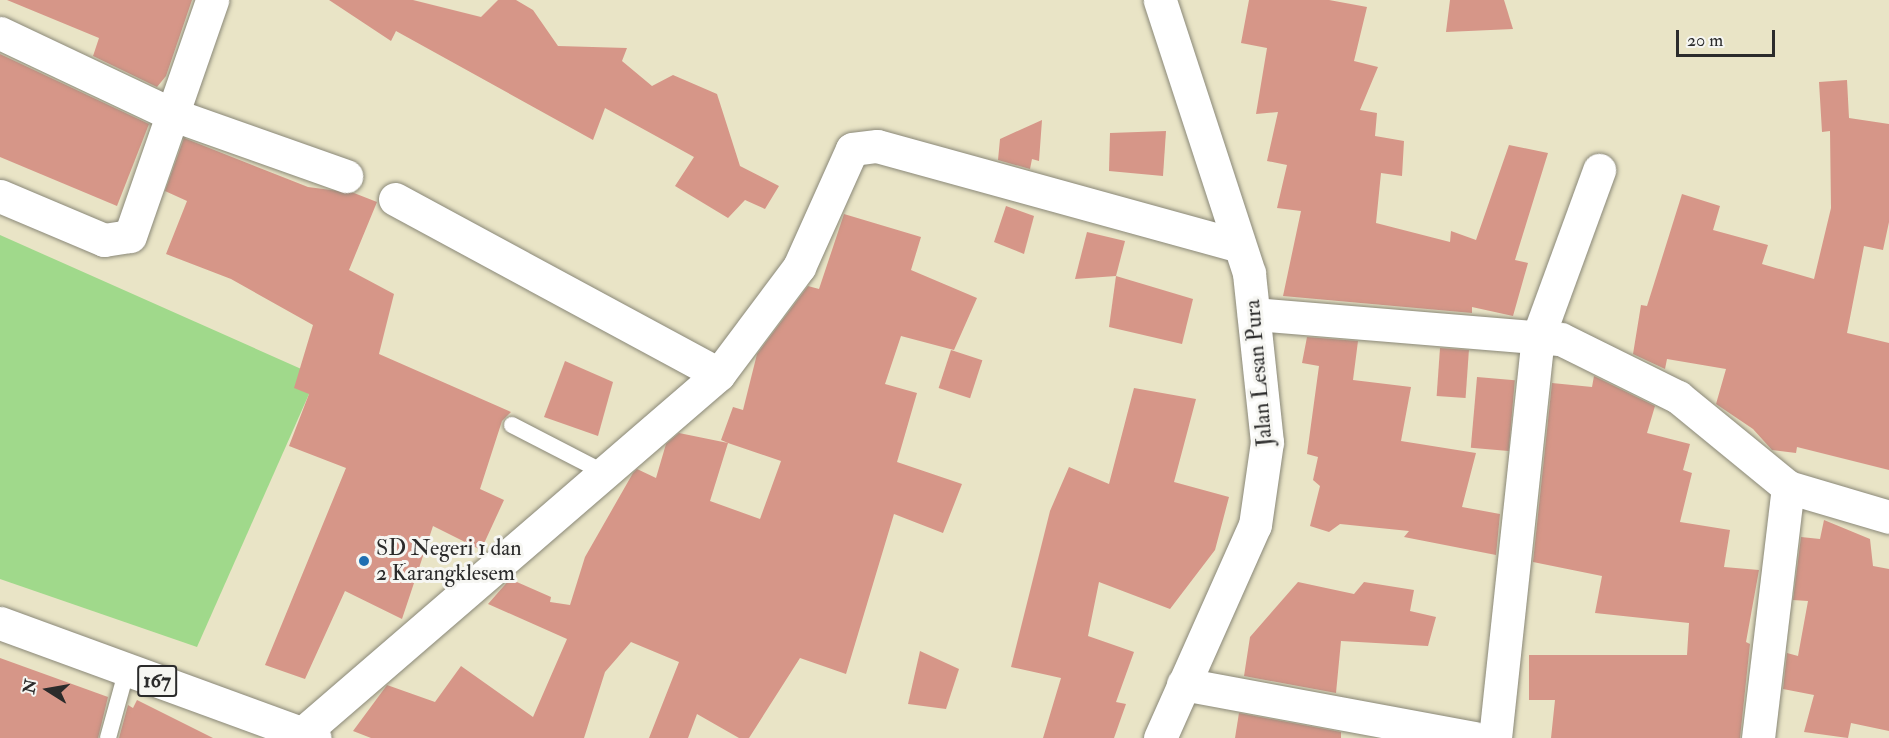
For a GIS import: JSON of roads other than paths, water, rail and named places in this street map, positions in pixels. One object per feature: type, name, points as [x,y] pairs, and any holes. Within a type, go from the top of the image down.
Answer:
[{"type":"street","points":[[0,196],[104,240],[130,236],[212,0]]},
{"type":"street","name":"Jalan Lesan Pura","points":[[1160,0],[1239,246],[1250,273],[1268,442],[1262,494],[1243,558],[1160,738]]},
{"type":"street","points":[[0,33],[171,114],[346,176]]},
{"type":"street","points":[[304,736],[608,474],[719,374],[799,267],[852,149],[864,145],[1239,246]]},
{"type":"street","points":[[1495,738],[1538,337],[1599,170]]},
{"type":"street","points":[[395,199],[719,374]]},
{"type":"street","points":[[1254,314],[1561,339],[1624,366],[1678,397],[1788,487],[1889,517]]},
{"type":"street","points":[[1758,738],[1788,487]]},
{"type":"street","name":"167","points":[[0,623],[304,736]]},
{"type":"street","points":[[1183,684],[1474,738]]},
{"type":"lane","points":[[512,425],[608,474]]},
{"type":"lane","points":[[108,738],[127,669]]},
{"type":"place","name":"SD Negeri 1 dan 2 Karangklesem","points":[[364,561]]}]
